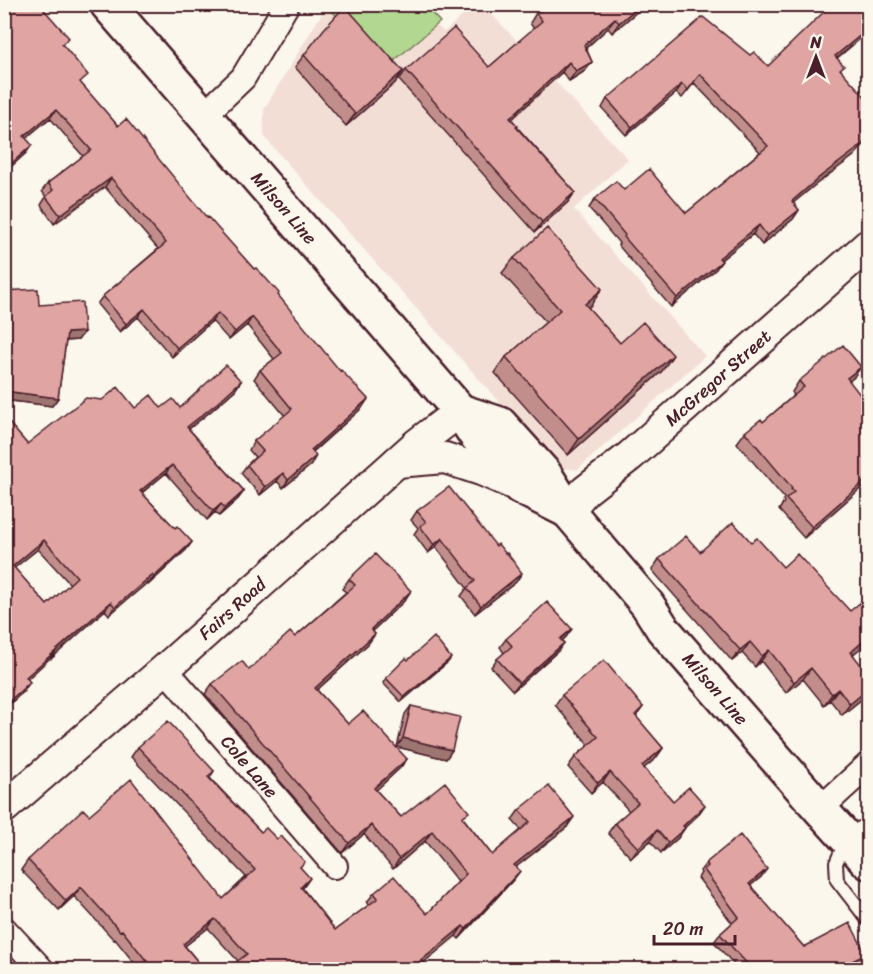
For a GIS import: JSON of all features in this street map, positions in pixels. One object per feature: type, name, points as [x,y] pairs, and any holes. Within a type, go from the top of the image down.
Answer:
[{"type":"main road","name":"Milson Line","points":[[107,4],[460,411],[475,434],[520,487],[568,511]]},
{"type":"main road","name":"Milson Line","points":[[460,411],[500,424],[544,473],[568,511],[647,604],[663,629],[820,809],[862,842]]},
{"type":"street","points":[[204,115],[243,78],[287,4]]},
{"type":"street","name":"McGregor Street","points":[[568,511],[585,491],[630,456],[868,245]]},
{"type":"street","name":"Fairs Road","points":[[4,807],[165,669],[417,444],[460,411]]},
{"type":"street","points":[[397,462],[445,458],[520,487]]},
{"type":"street","name":"Cole Lane","points":[[165,669],[335,866]]},
{"type":"street","points":[[820,809],[868,765]]},
{"type":"street","points":[[4,929],[42,969]]},
{"type":"lane","points":[[862,842],[836,863],[837,880],[868,920]]},
{"type":"shaded area","points":[[327,5],[414,5],[444,32],[475,5],[483,5],[628,159],[574,209],[705,356],[577,470],[557,467],[264,136],[264,109]]},
{"type":"green space","points":[[327,5],[424,5],[440,22],[383,70]]},
{"type":"building","points":[[4,4],[39,4],[69,38],[62,44],[88,75],[80,82],[118,126],[126,119],[207,218],[279,293],[278,295],[340,371],[368,399],[311,450],[316,456],[288,480],[283,473],[265,487],[247,465],[263,451],[254,441],[292,409],[260,370],[282,353],[252,317],[235,332],[218,313],[177,348],[144,309],[126,324],[103,296],[166,243],[111,178],[60,215],[46,197],[53,190],[48,183],[91,150],[56,110],[24,136],[32,145],[4,170]]},
{"type":"building","points":[[552,4],[641,4],[619,23],[615,18],[584,45],[592,62],[576,71],[569,62],[510,118],[575,192],[542,222],[406,70],[454,28],[489,67],[542,21],[536,13]]},
{"type":"building","points":[[832,4],[868,4],[868,32],[867,30],[835,56],[844,66],[840,69],[867,99],[868,97],[868,138],[792,201],[799,210],[767,236],[759,225],[719,258],[722,261],[677,298],[624,237],[625,235],[595,199],[616,181],[624,190],[649,169],[686,213],[768,146],[700,74],[688,90],[682,84],[632,127],[607,99],[703,17],[750,55],[754,52],[768,66]]},
{"type":"building","points":[[345,6],[403,71],[355,114],[304,55]]},
{"type":"building","points":[[547,228],[602,289],[585,304],[620,343],[643,322],[673,355],[579,439],[506,357],[560,310],[514,258]]},
{"type":"building","points":[[38,289],[39,305],[82,302],[84,332],[67,333],[58,398],[4,391],[4,357],[9,326],[4,326],[4,291]]},
{"type":"building","points":[[843,345],[861,367],[847,378],[868,405],[868,478],[812,527],[786,499],[794,492],[792,488],[745,432],[761,419],[763,422],[804,387],[799,381]]},
{"type":"building","points":[[226,365],[241,381],[187,427],[244,491],[225,508],[221,504],[213,511],[172,465],[140,491],[175,528],[177,526],[192,542],[154,577],[152,575],[115,607],[111,602],[26,677],[30,682],[4,706],[4,417],[27,444],[86,398],[102,400],[118,387],[135,408],[151,395],[161,408],[173,399],[180,408]],"holes":[[[44,540],[77,577],[47,605],[13,566]]]},
{"type":"building","points":[[449,487],[496,546],[498,544],[507,553],[522,573],[481,606],[467,588],[475,581],[442,538],[434,545],[420,526],[426,522],[417,511]]},
{"type":"building","points":[[733,522],[751,542],[757,538],[783,567],[797,554],[850,611],[868,596],[868,637],[851,652],[868,674],[868,689],[850,704],[838,689],[832,694],[811,668],[794,682],[769,650],[762,656],[750,642],[740,650],[659,559],[686,536],[700,552]]},
{"type":"building","points":[[375,554],[411,591],[371,629],[375,634],[315,688],[348,724],[363,711],[407,759],[374,788],[401,817],[445,782],[469,812],[462,817],[492,855],[530,822],[519,810],[549,786],[574,817],[514,865],[520,871],[466,929],[463,926],[411,969],[227,969],[247,954],[215,919],[183,944],[204,969],[153,969],[122,930],[120,931],[81,887],[66,901],[28,860],[83,809],[89,815],[131,779],[223,899],[255,870],[138,747],[168,721],[214,771],[208,777],[261,832],[266,828],[277,839],[281,836],[305,862],[300,867],[310,878],[301,887],[335,930],[378,898],[374,893],[394,876],[427,914],[466,874],[432,831],[399,859],[371,825],[349,843],[212,684],[242,661],[249,670],[290,632],[295,637],[355,585],[349,579]]},
{"type":"building","points":[[547,602],[572,629],[560,639],[564,643],[519,683],[497,659],[512,646],[506,639]]},
{"type":"building","points":[[434,637],[451,658],[404,697],[386,678],[406,658],[408,660]]},
{"type":"building","points":[[604,660],[643,707],[635,715],[663,748],[642,766],[673,801],[689,787],[705,805],[668,843],[657,830],[638,848],[615,823],[638,803],[610,772],[598,783],[575,757],[598,737],[562,695]]},
{"type":"building","points":[[411,706],[460,717],[452,750],[403,738]]},
{"type":"building","points":[[740,835],[767,869],[749,884],[804,947],[850,923],[866,954],[837,969],[752,969],[720,934],[739,917],[704,870],[708,866],[706,863]]}]
